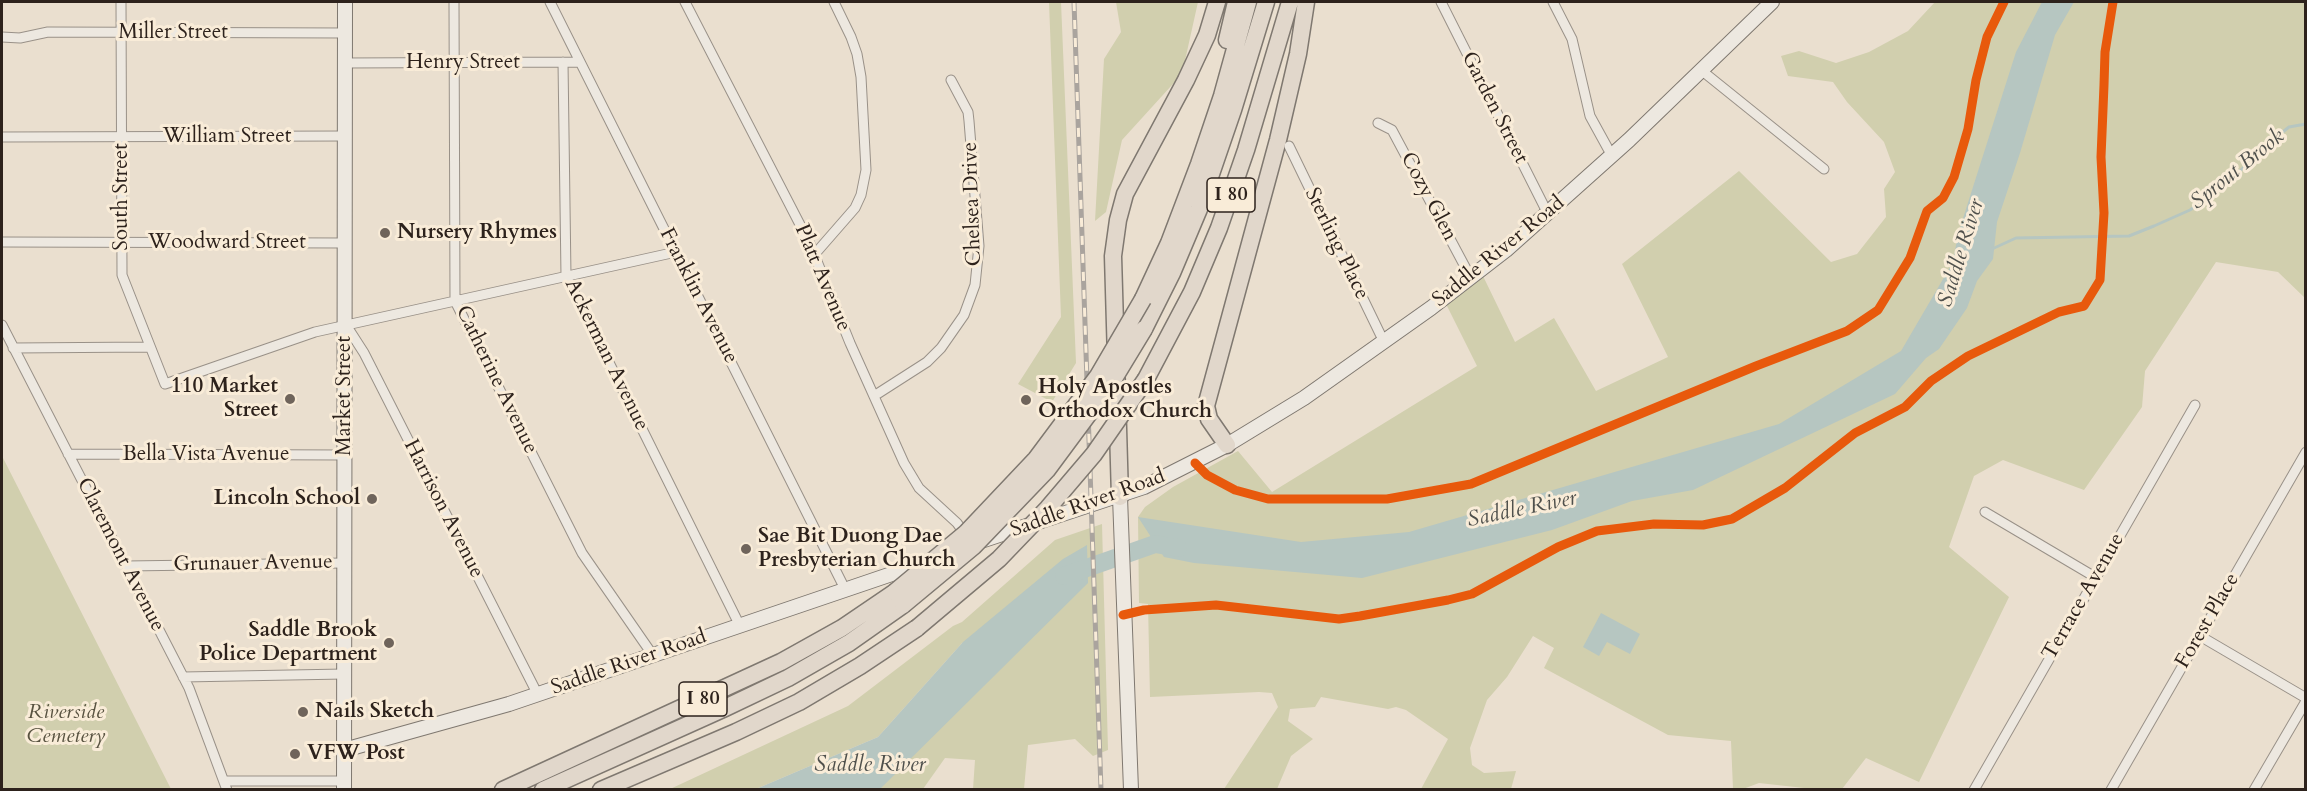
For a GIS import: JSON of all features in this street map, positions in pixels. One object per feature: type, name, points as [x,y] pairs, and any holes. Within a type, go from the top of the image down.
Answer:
[{"type":"highway","points":[[1119,497],[1113,256],[1118,219],[1125,194],[1186,81],[1207,35],[1217,2]]},
{"type":"highway","points":[[1199,164],[1236,2]]},
{"type":"highway","name":"I 80","points":[[543,789],[788,678],[849,643],[899,599],[974,526],[1036,459],[1098,376],[1143,299],[1169,243],[1199,164],[1225,85],[1248,2]]},
{"type":"highway","name":"I 80","points":[[503,789],[782,662],[899,599],[974,546],[1047,470],[1110,385],[1144,329],[1172,273],[1199,208],[1233,110],[1266,2]]},
{"type":"highway","name":"I 80","points":[[601,789],[736,732],[799,702],[860,666],[917,628],[972,583],[1048,508],[1094,454],[1146,379],[1192,292],[1219,228],[1246,150],[1290,2]]},
{"type":"highway","points":[[1227,445],[1209,419],[1206,406],[1278,140],[1298,54],[1306,2]]},
{"type":"street","name":"South Street","points":[[121,2],[122,274],[165,384],[315,332],[346,325]]},
{"type":"street","name":"Market Street","points":[[344,785],[345,2]]},
{"type":"street","name":"Catherine Avenue","points":[[454,2],[455,301],[582,553],[652,654]]},
{"type":"street","name":"Franklin Avenue","points":[[550,2],[846,591]]},
{"type":"street","name":"Platt Avenue","points":[[685,2],[814,255],[904,463],[919,488],[957,523],[972,544]]},
{"type":"street","points":[[814,255],[855,208],[863,189],[866,170],[859,65],[851,37],[834,2]]},
{"type":"street","name":"Garden Street","points":[[1441,2],[1548,214]]},
{"type":"street","points":[[1553,2],[1572,39],[1590,116],[1612,156]]},
{"type":"street","name":"Saddle River Road","points":[[344,750],[538,695],[652,654],[901,573],[972,544],[1119,497],[1180,471],[1304,398],[1471,278],[1548,214],[1612,156],[1772,2]]},
{"type":"street","name":"Miller Street","points":[[2,37],[20,38],[48,32],[345,33]]},
{"type":"street","name":"Ackerman Avenue","points":[[563,62],[566,276],[740,626]]},
{"type":"street","name":"Henry Street","points":[[345,63],[580,62]]},
{"type":"street","points":[[1701,70],[1824,169]]},
{"type":"street","name":"Chelsea Drive","points":[[874,396],[927,362],[941,348],[964,315],[975,285],[979,246],[968,112],[951,80]]},
{"type":"street","name":"Cozy Glen","points":[[1378,123],[1392,130],[1471,278]]},
{"type":"street","name":"William Street","points":[[2,137],[345,136]]},
{"type":"street","name":"Sterling Place","points":[[1289,146],[1384,342]]},
{"type":"street","name":"Woodward Street","points":[[2,242],[345,243]]},
{"type":"street","points":[[346,325],[676,252]]},
{"type":"street","name":"Claremont Avenue","points":[[2,325],[183,677],[226,785]]},
{"type":"street","name":"Harrison Avenue","points":[[346,325],[364,353],[538,695]]},
{"type":"street","points":[[14,348],[150,347]]},
{"type":"street","name":"Terrace Avenue","points":[[1974,789],[2195,405]]},
{"type":"street","name":"Forest Place","points":[[2111,789],[2306,452]]},
{"type":"street","name":"Bella Vista Avenue","points":[[68,454],[344,455]]},
{"type":"street","points":[[1119,497],[1131,789]]},
{"type":"street","points":[[1985,512],[2095,577]]},
{"type":"street","name":"Grunauer Avenue","points":[[126,566],[344,563]]},
{"type":"street","points":[[2200,636],[2306,700],[2254,789]]},
{"type":"street","points":[[183,677],[344,674]]},
{"type":"street","points":[[226,785],[344,785]]},
{"type":"green space","points":[[1049,2],[1061,2],[1076,363],[1052,402],[1018,384],[1061,317]]},
{"type":"green space","points":[[1116,2],[1198,2],[1182,74],[1122,140],[1106,212],[1095,221],[1104,59],[1121,32]]},
{"type":"green space","points":[[1935,2],[2305,2],[2305,298],[2278,272],[2216,262],[2145,371],[2142,407],[2084,490],[2003,460],[1974,476],[1949,547],[2009,597],[1919,782],[1866,758],[1842,789],[1813,789],[1759,783],[1743,789],[1733,789],[1731,741],[1668,735],[1544,668],[1554,648],[1533,636],[1507,677],[1487,700],[1470,748],[1472,765],[1484,773],[1516,771],[1511,789],[1421,789],[1448,739],[1406,710],[1321,697],[1315,707],[1290,709],[1288,721],[1313,739],[1291,756],[1277,789],[1224,789],[1278,707],[1272,693],[1150,697],[1148,604],[1139,603],[1138,517],[1145,507],[1173,487],[1238,451],[1272,492],[1477,366],[1446,304],[1483,276],[1515,342],[1554,318],[1596,391],[1668,357],[1622,264],[1739,171],[1831,262],[1857,254],[1886,217],[1884,189],[1895,172],[1884,142],[1847,102],[1833,82],[1788,76],[1781,56],[1799,51],[1836,63],[1869,52],[1908,31]]},
{"type":"green space","name":"Riverside Cemetery","points":[[2,456],[171,789],[2,789]]},
{"type":"green space","points":[[1102,524],[1108,750],[1093,756],[1075,739],[1028,745],[1024,789],[973,789],[975,760],[945,758],[923,789],[880,789],[963,642],[878,737],[756,789],[668,790],[848,706],[953,626],[962,622],[1055,540]]},
{"type":"water","name":"Saddle River","points":[[2042,2],[2074,2],[2055,35],[1997,222],[1993,259],[1977,281],[1967,308],[1939,349],[1926,358],[1895,394],[1693,490],[1632,501],[1552,530],[1362,578],[1194,563],[1164,557],[1138,517],[1301,542],[1409,532],[1779,424],[1901,351],[1953,262],[1958,234],[2016,52]]},
{"type":"water","name":"Saddle River","points":[[1087,545],[1088,583],[880,789],[756,789],[878,737],[963,642],[1063,559]]},
{"type":"water","points":[[1601,613],[1640,634],[1630,654],[1607,642],[1599,656],[1583,647]]},
{"type":"waterway","name":"Sprout Brook","points":[[1992,249],[2016,238],[2129,236],[2190,210],[2222,189],[2264,147],[2289,127],[2306,124]]},
{"type":"waterway","name":"Saddle River","points":[[1064,576],[1155,544],[1178,548]]},
{"type":"railway","points":[[1074,2],[1101,790]]},
{"type":"cycle path","points":[[1195,463],[1207,475],[1235,490],[1268,499],[1387,499],[1471,484],[1756,366],[1847,331],[1878,310],[1910,258],[1927,211],[1943,198],[1954,177],[1968,129],[1976,80],[1987,37],[2004,2]]},
{"type":"cycle path","points":[[1123,615],[1144,610],[1216,605],[1339,619],[1360,616],[1472,594],[1558,547],[1597,531],[1654,524],[1703,525],[1732,519],[1785,488],[1855,433],[1905,407],[1931,381],[1968,356],[2059,312],[2084,306],[2100,280],[2104,213],[2101,157],[2105,52],[2113,2]]},
{"type":"place","name":"Nursery Rhymes","points":[[385,233]]},
{"type":"place","name":"110 Market Street","points":[[290,399]]},
{"type":"place","name":"Holy Apostles Orthodox Church","points":[[1026,400]]},
{"type":"place","name":"Lincoln School","points":[[372,499]]},
{"type":"place","name":"Sae Bit Duong Dae Presbyterian Church","points":[[746,549]]},
{"type":"place","name":"Saddle Brook Police Department","points":[[389,643]]},
{"type":"place","name":"Nails Sketch","points":[[303,712]]},
{"type":"place","name":"VFW Post","points":[[295,754]]}]
